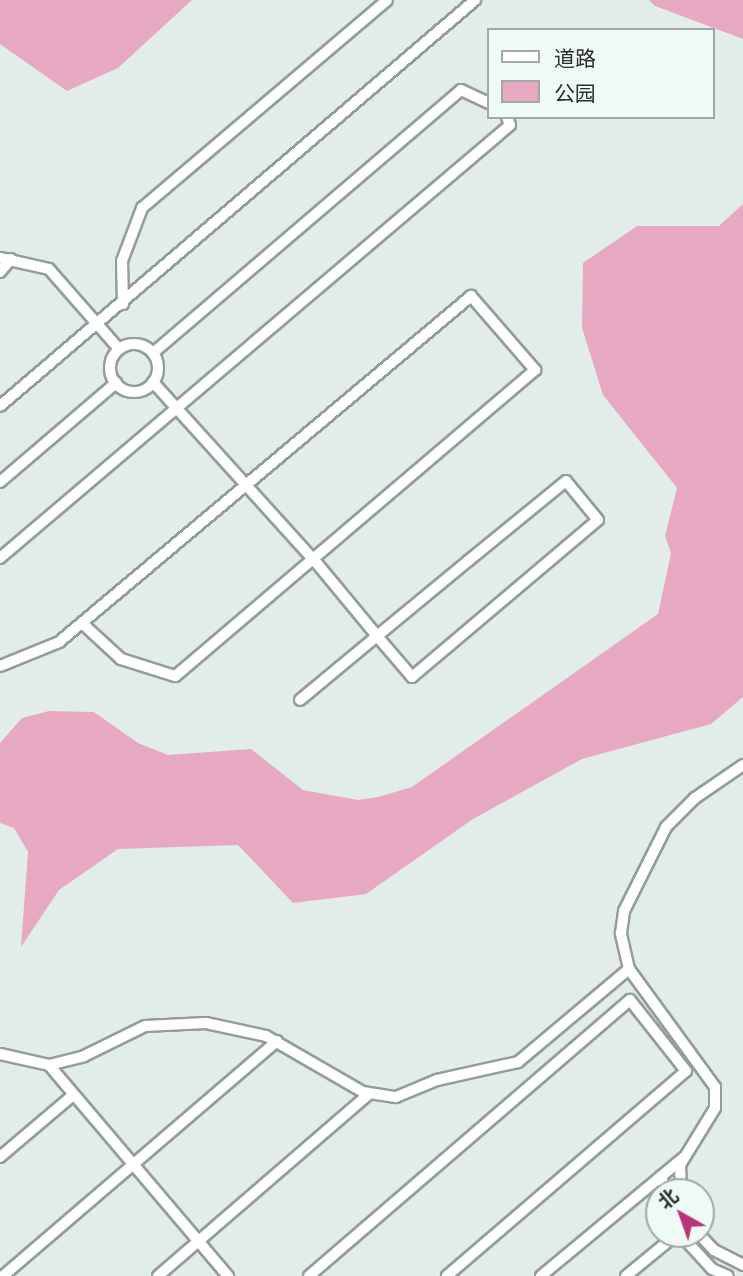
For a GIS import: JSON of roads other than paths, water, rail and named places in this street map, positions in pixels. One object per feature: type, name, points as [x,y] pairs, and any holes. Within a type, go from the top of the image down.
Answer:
[{"type":"street","points":[[123,304],[122,261],[142,208],[387,0]]},
{"type":"street","points":[[0,406],[123,304],[475,0]]},
{"type":"street","points":[[153,353],[461,90],[488,103]]},
{"type":"street","points":[[0,558],[510,125],[508,119]]},
{"type":"street","points":[[0,272],[5,258],[49,269],[119,349]]},
{"type":"street","points":[[0,666],[50,646],[82,623],[471,296],[535,370],[315,561],[175,676],[121,659],[82,623]]},
{"type":"street","points":[[137,344],[153,353],[158,371],[153,382],[132,392],[116,383],[110,366],[119,349],[137,344]]},
{"type":"street","points":[[153,382],[315,561],[377,636],[412,677],[598,520],[566,481],[377,636],[300,700]]},
{"type":"street","points":[[0,482],[116,383]]},
{"type":"street","points":[[541,1276],[683,1158],[715,1108],[715,1087],[629,969],[621,933],[624,911],[652,848],[683,809],[743,765]]},
{"type":"street","points":[[0,1054],[49,1065],[85,1056],[145,1026],[206,1023],[277,1041],[369,1094],[396,1097],[437,1080],[518,1062],[629,969]]},
{"type":"street","points":[[309,1276],[630,1000],[686,1071],[447,1276]]},
{"type":"street","points":[[3,1276],[277,1041]]},
{"type":"street","points":[[49,1065],[72,1096],[228,1276]]},
{"type":"street","points":[[158,1276],[369,1094]]},
{"type":"street","points":[[0,1157],[72,1096]]},
{"type":"street","points":[[682,1178],[683,1158]]},
{"type":"street","points":[[626,1276],[661,1248]]},
{"type":"street","points":[[692,1248],[712,1269],[728,1276]]},
{"type":"street","points":[[712,1248],[743,1265]]}]
